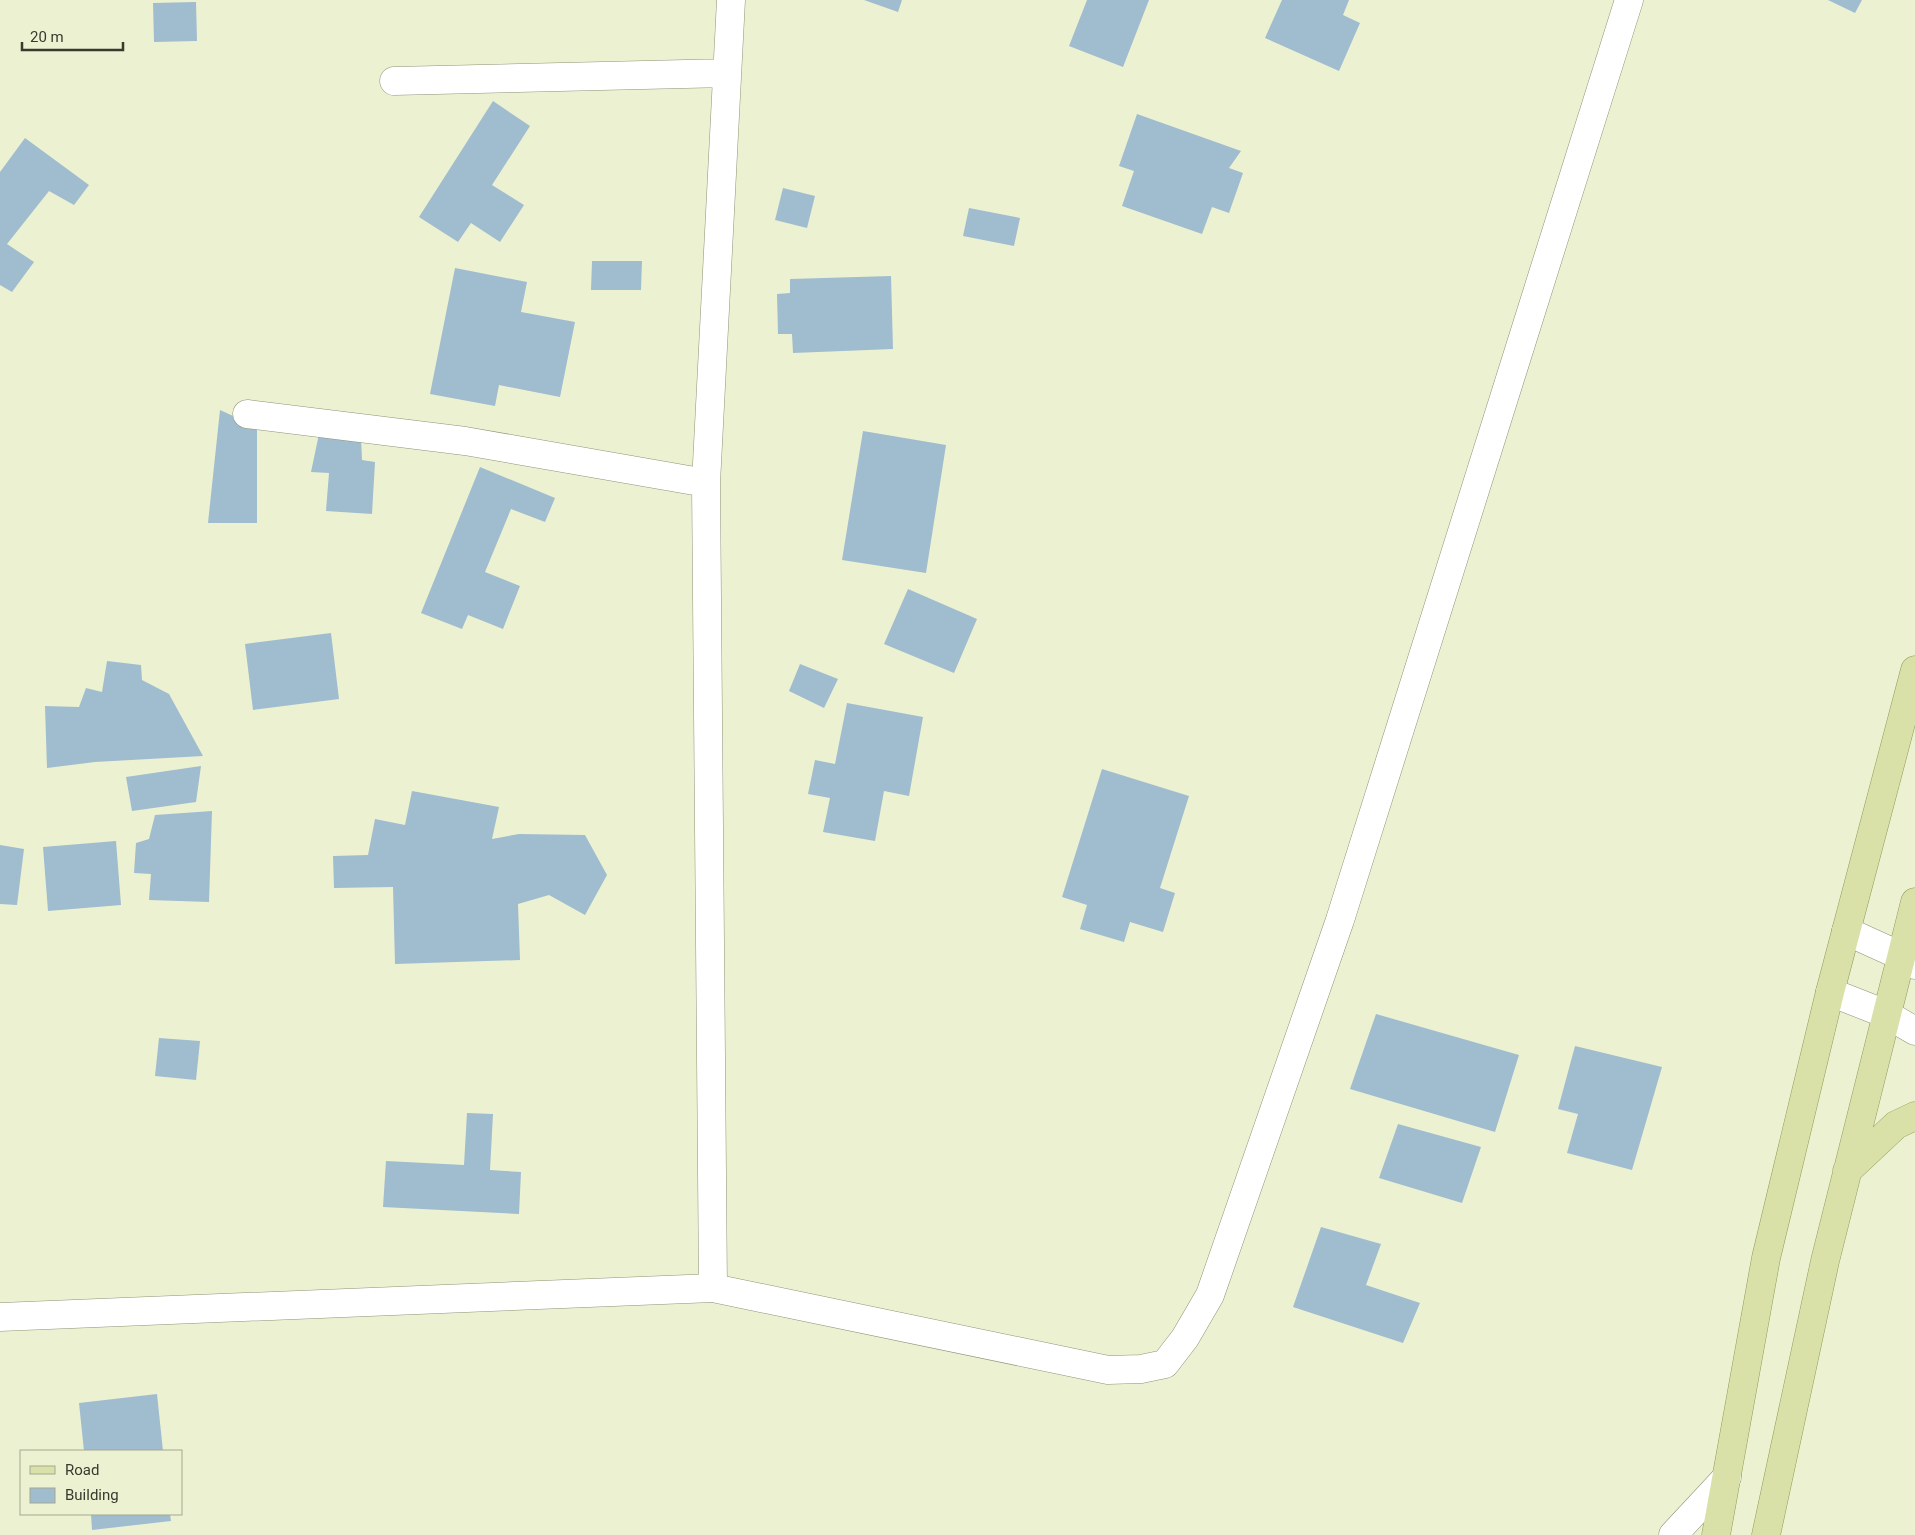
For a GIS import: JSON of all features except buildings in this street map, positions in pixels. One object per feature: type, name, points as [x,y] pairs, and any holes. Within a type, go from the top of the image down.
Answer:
[{"type":"main road","points":[[1716,1535],[1766,1258],[1830,992],[1915,670]]},
{"type":"main road","points":[[1766,1535],[1825,1261],[1847,1171],[1886,1014],[1908,960],[1915,902]]},
{"type":"main road","points":[[1847,1171],[1896,1125],[1915,1116]]},
{"type":"street","points":[[713,1288],[706,483],[731,0]]},
{"type":"street","points":[[0,1317],[713,1288],[1108,1370],[1141,1369],[1165,1364],[1185,1338],[1210,1295],[1340,920],[1629,0]]},
{"type":"street","points":[[394,82],[727,73]]},
{"type":"street","points":[[247,414],[465,440],[706,483]]},
{"type":"street","points":[[1846,931],[1908,960]]},
{"type":"street","points":[[1830,992],[1886,1014],[1915,1031]]},
{"type":"street","points":[[1674,1535],[1727,1477]]}]
